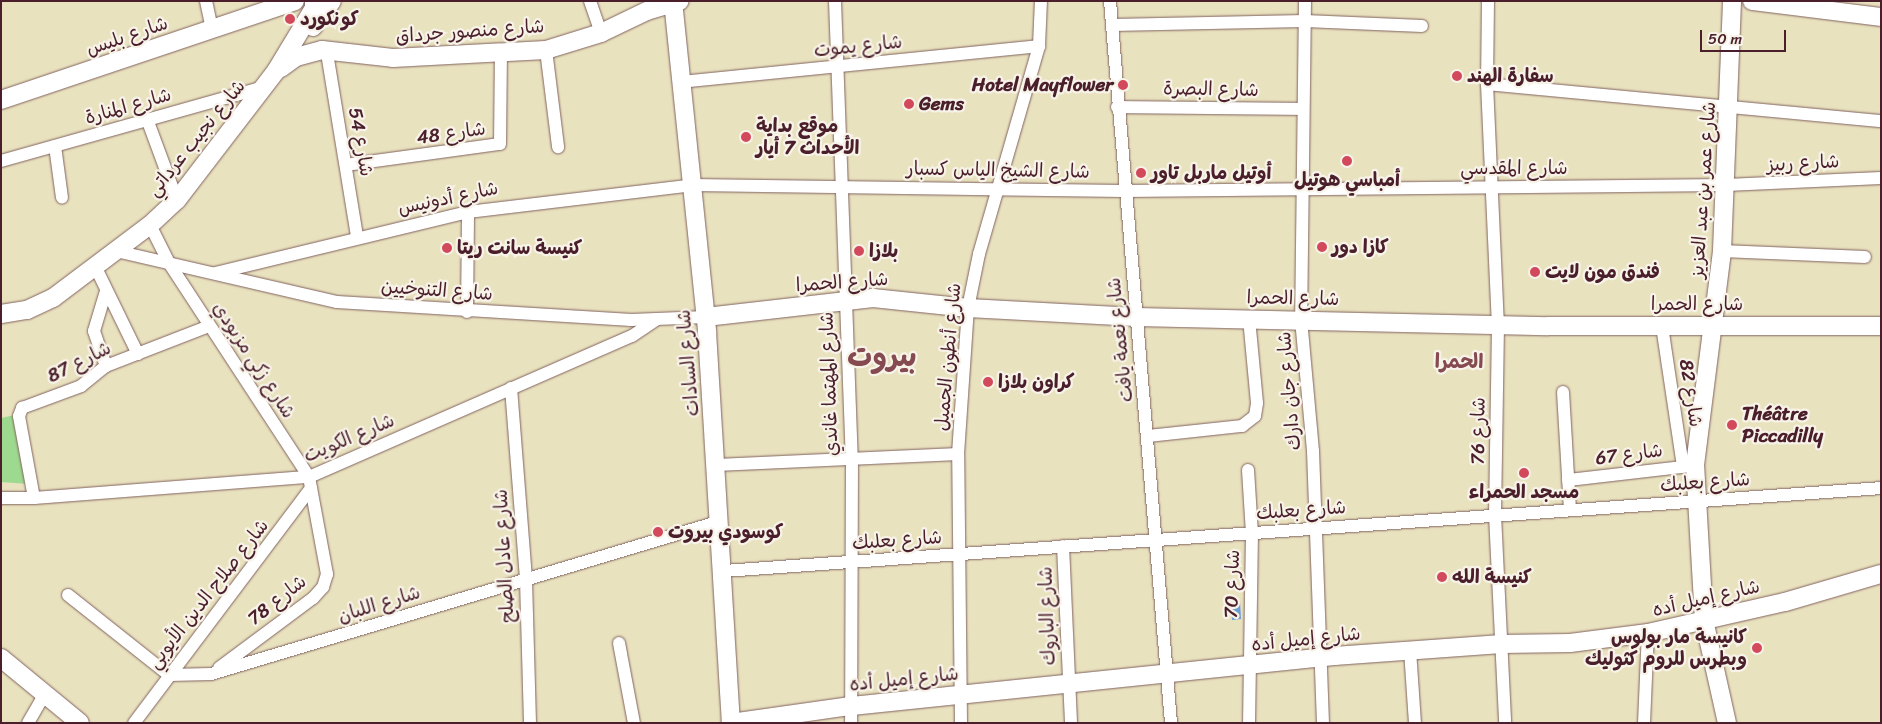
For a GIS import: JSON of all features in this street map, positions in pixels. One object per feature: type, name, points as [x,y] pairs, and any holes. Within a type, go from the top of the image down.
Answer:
[{"type":"main road","name":"شارع بليس","points":[[1,100],[295,1]]},
{"type":"main road","name":"شارع نجيب عرداتي","points":[[1,314],[40,305],[116,251],[177,200],[265,87],[314,8],[314,1]]},
{"type":"main road","points":[[325,52],[310,44],[308,36],[332,1]]},
{"type":"main road","name":"شارع عمر بن عبد العزيز","points":[[1727,723],[1704,620],[1696,501],[1689,466],[1713,325],[1722,251],[1730,107],[1732,1]]},
{"type":"main road","points":[[1752,1],[1881,17]]},
{"type":"main road","name":"شارع منصور جرداق","points":[[276,71],[296,57],[325,52],[393,58],[546,50],[601,33],[645,6],[676,2]]},
{"type":"main road","name":"شارع السادات","points":[[676,2],[680,82],[693,185],[718,465],[731,723]]},
{"type":"main road","name":"شارع الحمرا","points":[[706,317],[845,300],[898,299],[968,308],[1136,317],[1301,319],[1498,325],[1881,326]]},
{"type":"main road","name":"شارع إميل أده","points":[[731,723],[851,714],[960,694],[1068,685],[1322,657],[1502,644],[1570,643],[1648,633],[1785,602],[1881,574]]},
{"type":"main road","points":[[1,658],[80,723]]},
{"type":"street","points":[[206,1],[212,29]]},
{"type":"street","points":[[590,1],[601,33]]},
{"type":"street","name":"شارع المهتما غاندي","points":[[835,1],[840,68],[841,187],[852,459],[851,714]]},
{"type":"street","name":"شارع أنطون الجميل","points":[[961,723],[958,454],[968,308],[998,188],[1039,46],[1041,1]]},
{"type":"street","name":"شارع نعمة يافت","points":[[1110,1],[1124,190],[1148,436],[1171,723]]},
{"type":"street","name":"شارع جان دارك","points":[[1305,1],[1301,319],[1317,527],[1323,723]]},
{"type":"street","name":"شارع 76","points":[[1488,1],[1487,84],[1498,325],[1495,516],[1505,723]]},
{"type":"street","points":[[1112,25],[1305,21],[1422,26]]},
{"type":"street","name":"شارع يموت","points":[[680,82],[840,68],[1039,46]]},
{"type":"street","points":[[546,50],[558,147]]},
{"type":"street","name":"شارع 54","points":[[325,52],[357,237]]},
{"type":"street","name":"شارع 48","points":[[346,165],[500,144],[501,53]]},
{"type":"street","points":[[1487,84],[1881,121]]},
{"type":"street","name":"شارع المنارة","points":[[1,161],[265,87]]},
{"type":"street","name":"شارع البصرة","points":[[1117,107],[1304,108]]},
{"type":"street","points":[[147,119],[177,200]]},
{"type":"street","points":[[55,146],[62,198]]},
{"type":"street","name":"شارع ربيز","points":[[1726,185],[1881,178]]},
{"type":"street","name":"شارع الشيخ الياس كسبار","points":[[693,185],[1124,190],[1302,187]]},
{"type":"street","name":"شارع أدونيس","points":[[216,273],[357,237],[468,212],[693,185]]},
{"type":"street","name":"شارع المقدسي","points":[[1302,187],[1493,188],[1726,185]]},
{"type":"street","points":[[466,312],[468,212]]},
{"type":"street","name":"شارع زكي مزبودي","points":[[150,224],[169,264],[310,482]]},
{"type":"street","points":[[116,251],[169,264]]},
{"type":"street","points":[[1722,251],[1865,257]]},
{"type":"street","name":"شارع التنوخيين","points":[[169,264],[216,273],[337,302],[466,312],[657,319],[706,317]]},
{"type":"street","points":[[95,266],[138,354]]},
{"type":"street","points":[[106,291],[94,331],[106,366]]},
{"type":"street","points":[[1148,436],[1242,426],[1255,416],[1257,403],[1249,318]]},
{"type":"street","name":"شارع الكويت","points":[[1,498],[34,498],[310,482],[511,388],[632,336],[657,319]]},
{"type":"street","name":"شارع 87","points":[[34,498],[19,416],[22,408],[81,386],[106,366],[210,326]]},
{"type":"street","name":"شارع 82","points":[[1662,326],[1689,466]]},
{"type":"street","name":"شارع عادل الصلح","points":[[511,388],[526,580],[530,723]]},
{"type":"street","name":"شارع 67","points":[[1564,392],[1570,510]]},
{"type":"street","points":[[718,465],[958,454]]},
{"type":"street","name":"شارع 67","points":[[1568,480],[1689,466]]},
{"type":"street","name":"شارع 70","points":[[1248,470],[1252,533],[1248,666]]},
{"type":"street","name":"شارع 78","points":[[211,674],[323,587],[327,574],[310,482]]},
{"type":"street","name":"شارع صلاح الدين الأيوبي","points":[[134,723],[310,482]]},
{"type":"street","name":"شارع بعلبك","points":[[724,571],[1881,488]]},
{"type":"street","name":"شارع اللبان","points":[[169,675],[211,674],[721,521]]},
{"type":"street","name":"شارع الباروك","points":[[1063,546],[1071,723]]},
{"type":"street","points":[[68,596],[169,675]]},
{"type":"street","points":[[1644,723],[1648,633]]},
{"type":"street","points":[[619,643],[634,723]]},
{"type":"street","points":[[1410,650],[1415,723]]},
{"type":"street","points":[[1248,666],[1249,723]]},
{"type":"street","points":[[28,723],[47,696]]},
{"type":"street","points":[[35,723],[47,696]]},
{"type":"green space","points":[[15,415],[29,484],[1,482],[1,418]]},
{"type":"water","points":[[1240,601],[1241,619],[1232,620],[1231,602]]},
{"type":"place","name":"كونكورد","points":[[290,19]]},
{"type":"place","name":"سفارة الهند","points":[[1457,76]]},
{"type":"place","name":"Hotel Mayflower","points":[[1123,85]]},
{"type":"place","name":"Gems","points":[[909,104]]},
{"type":"place","name":"موقع بداية الأحداث 7 أيار","points":[[746,137]]},
{"type":"place","name":"أمباسي هوتيل","points":[[1347,161]]},
{"type":"place","name":"أوتيل ماربل تاور","points":[[1141,173]]},
{"type":"place","name":"كازا دور","points":[[1322,247]]},
{"type":"place","name":"كنيسة سانت ريتا","points":[[447,248]]},
{"type":"place","name":"بلازا","points":[[859,251]]},
{"type":"place","name":"فندق مون لايت","points":[[1535,272]]},
{"type":"place","name":"كراون بلازا","points":[[988,382]]},
{"type":"place","name":"Théâtre Piccadilly","points":[[1732,425]]},
{"type":"place","name":"مسجد الحمراء","points":[[1524,473]]},
{"type":"place","name":"كوسودي بيروت","points":[[658,532]]},
{"type":"place","name":"كنيسة الله","points":[[1442,577]]},
{"type":"place","name":"كانيسة مار بولوس وبطرس للروم كثوليك","points":[[1757,648]]},
{"type":"district","name":"بيروت","points":[[882,357]]},
{"type":"district","name":"الحمرا","points":[[1459,361]]}]
